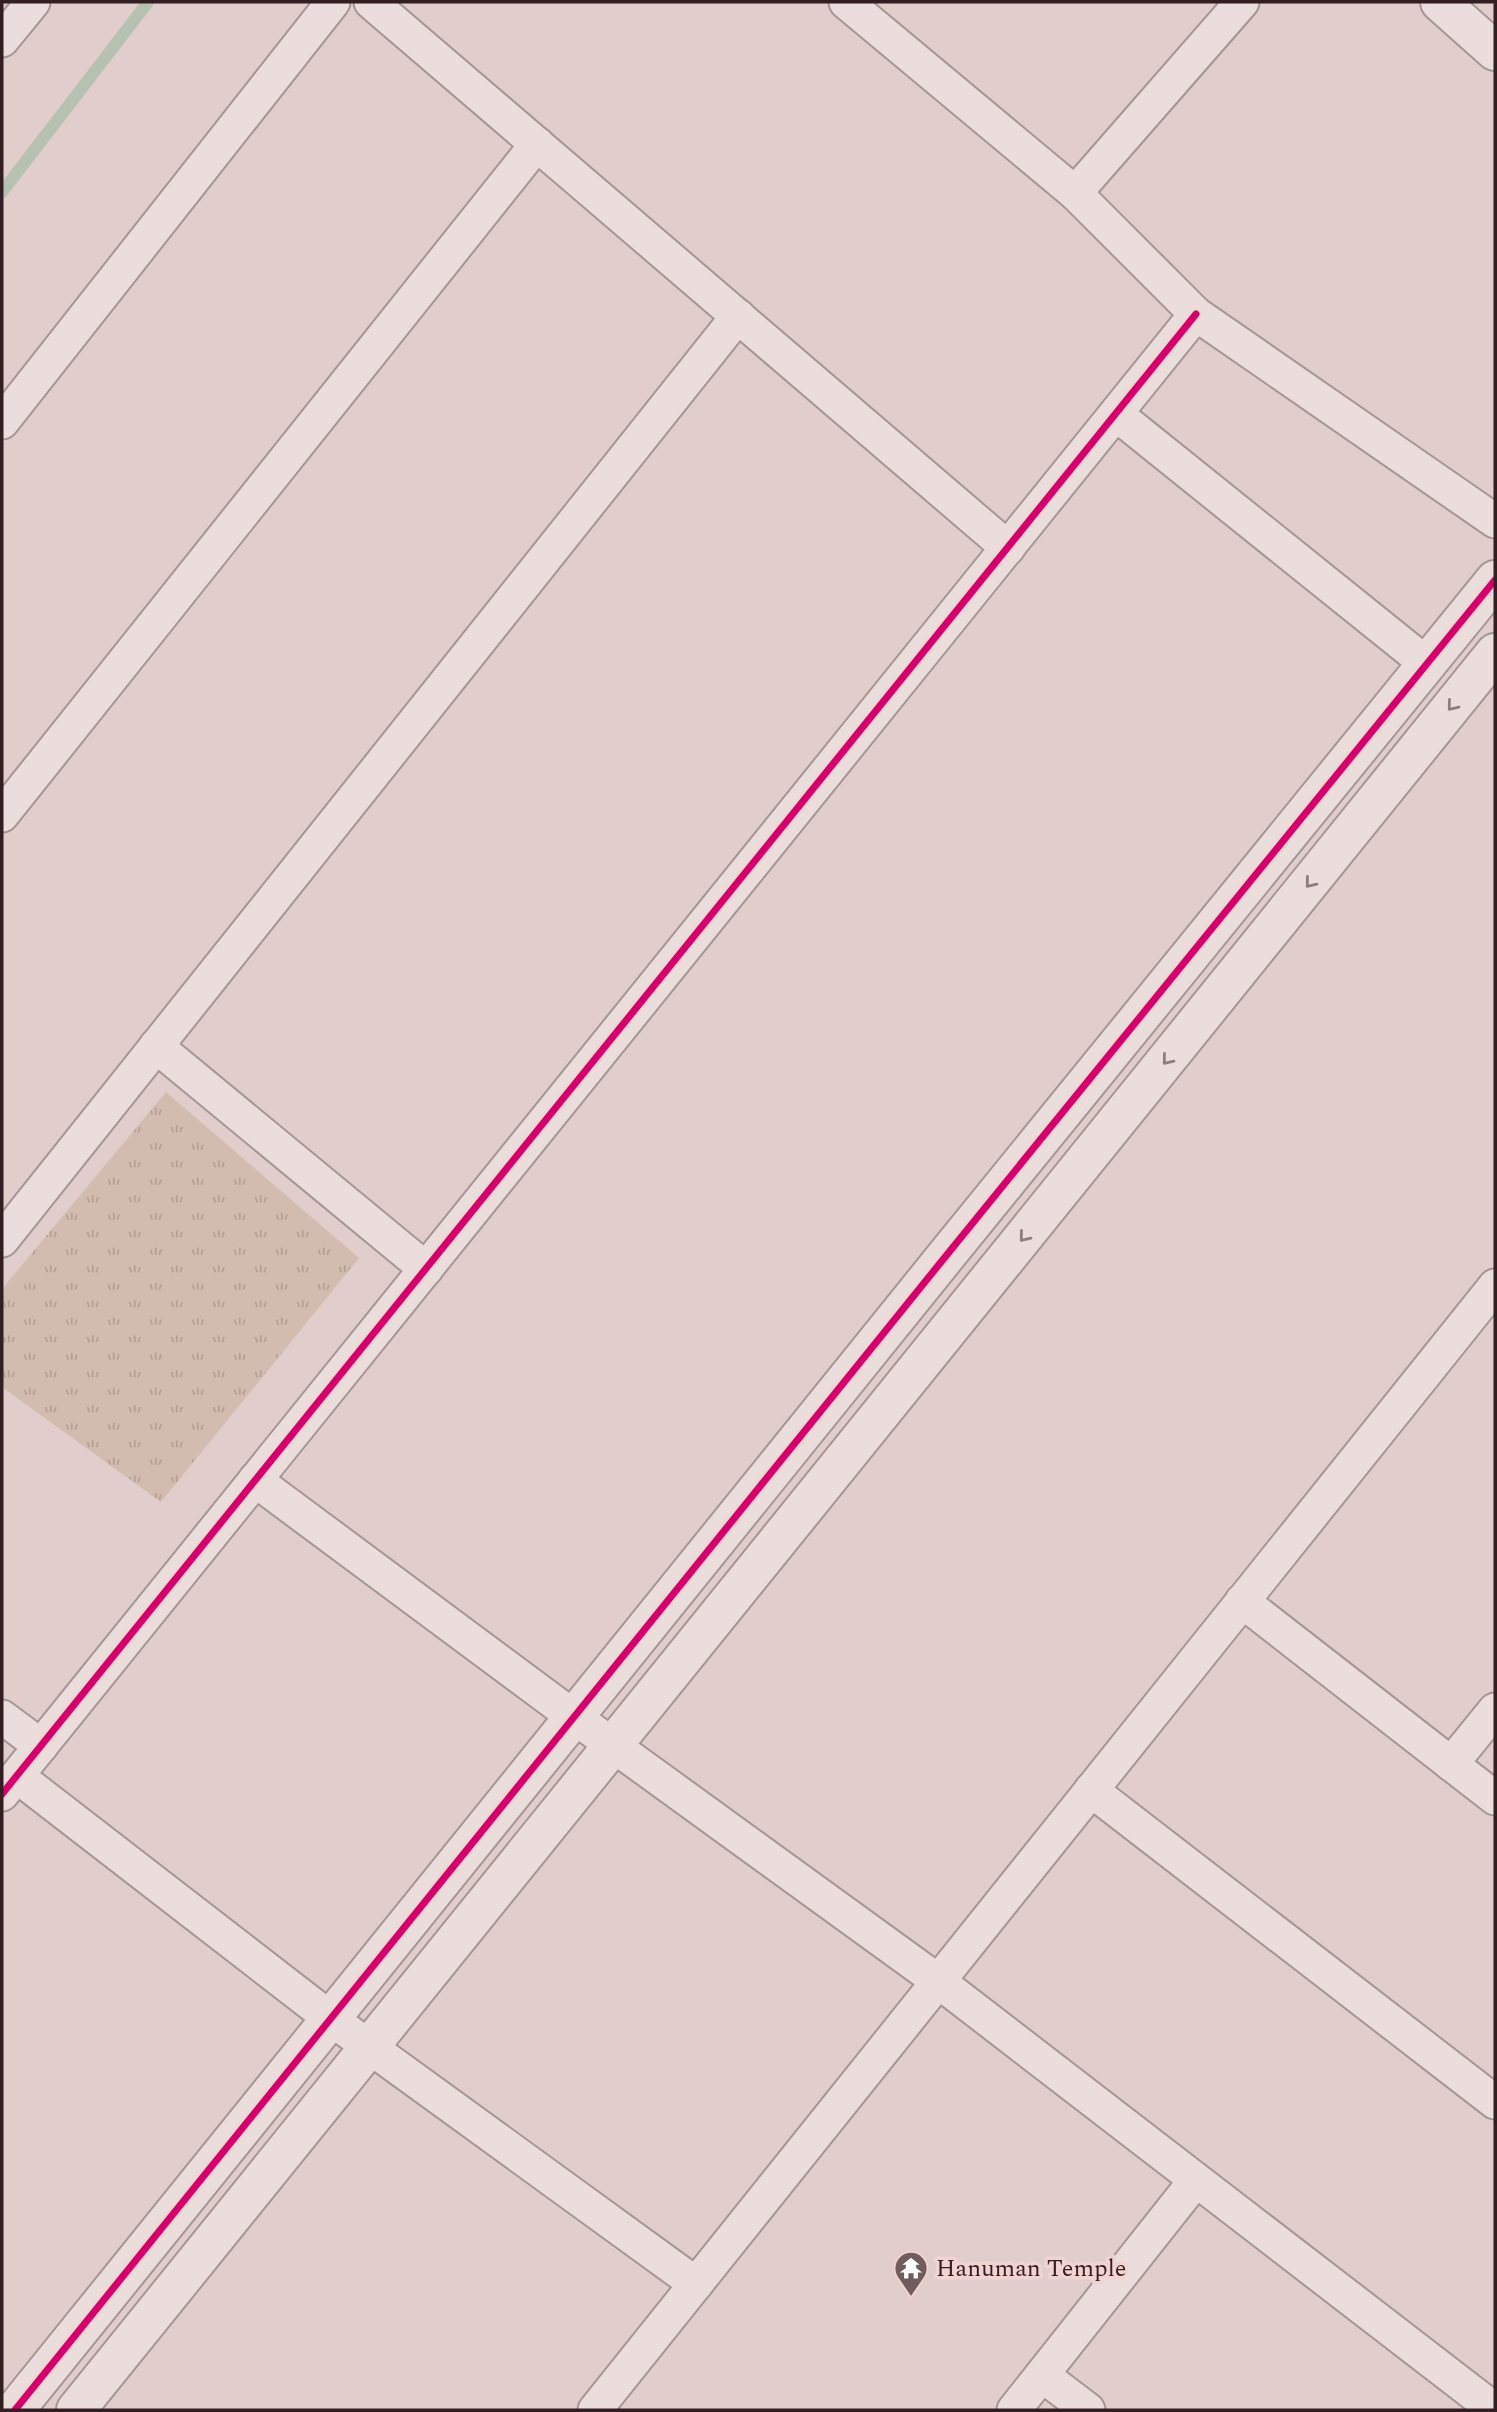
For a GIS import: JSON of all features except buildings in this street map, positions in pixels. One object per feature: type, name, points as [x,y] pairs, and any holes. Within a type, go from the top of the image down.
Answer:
[{"type":"street","points":[[2,40],[33,2]]},
{"type":"street","points":[[2,422],[333,2]]},
{"type":"street","points":[[372,2],[1008,548]]},
{"type":"street","points":[[846,2],[1075,193],[1196,314],[1495,521]]},
{"type":"street","points":[[1075,193],[1242,2]]},
{"type":"street","points":[[1456,6],[1495,51]]},
{"type":"street","points":[[2,815],[537,144]]},
{"type":"street","points":[[696,2284],[9,1785],[1196,314]]},
{"type":"street","points":[[2,1240],[738,316]]},
{"type":"street","points":[[1116,414],[1427,664]]},
{"type":"street","points":[[15,2410],[1495,580]]},
{"type":"street","points":[[76,2410],[1495,653]]},
{"type":"street","points":[[156,1046],[426,1269]]},
{"type":"street","points":[[595,2410],[1495,1286]]},
{"type":"street","points":[[256,1480],[574,1717],[938,1981],[1495,2410]]},
{"type":"street","points":[[1242,1601],[1495,1798]]},
{"type":"street","points":[[1451,1764],[1495,1710]]},
{"type":"street","points":[[2,1717],[41,1746]]},
{"type":"street","points":[[1091,1790],[1495,2102]]},
{"type":"street","points":[[1014,2410],[1196,2180]]},
{"type":"street","points":[[1042,2375],[1088,2410]]},
{"type":"green space","points":[[166,1092],[359,1258],[161,1502],[2,1387],[2,1289]]},
{"type":"waterway","points":[[2,192],[148,2]]},
{"type":"cycle path","points":[[2,1794],[1196,314]]},
{"type":"cycle path","points":[[15,2410],[1495,580]]},
{"type":"place","name":"Hanuman Temple","points":[[911,2298]]}]
